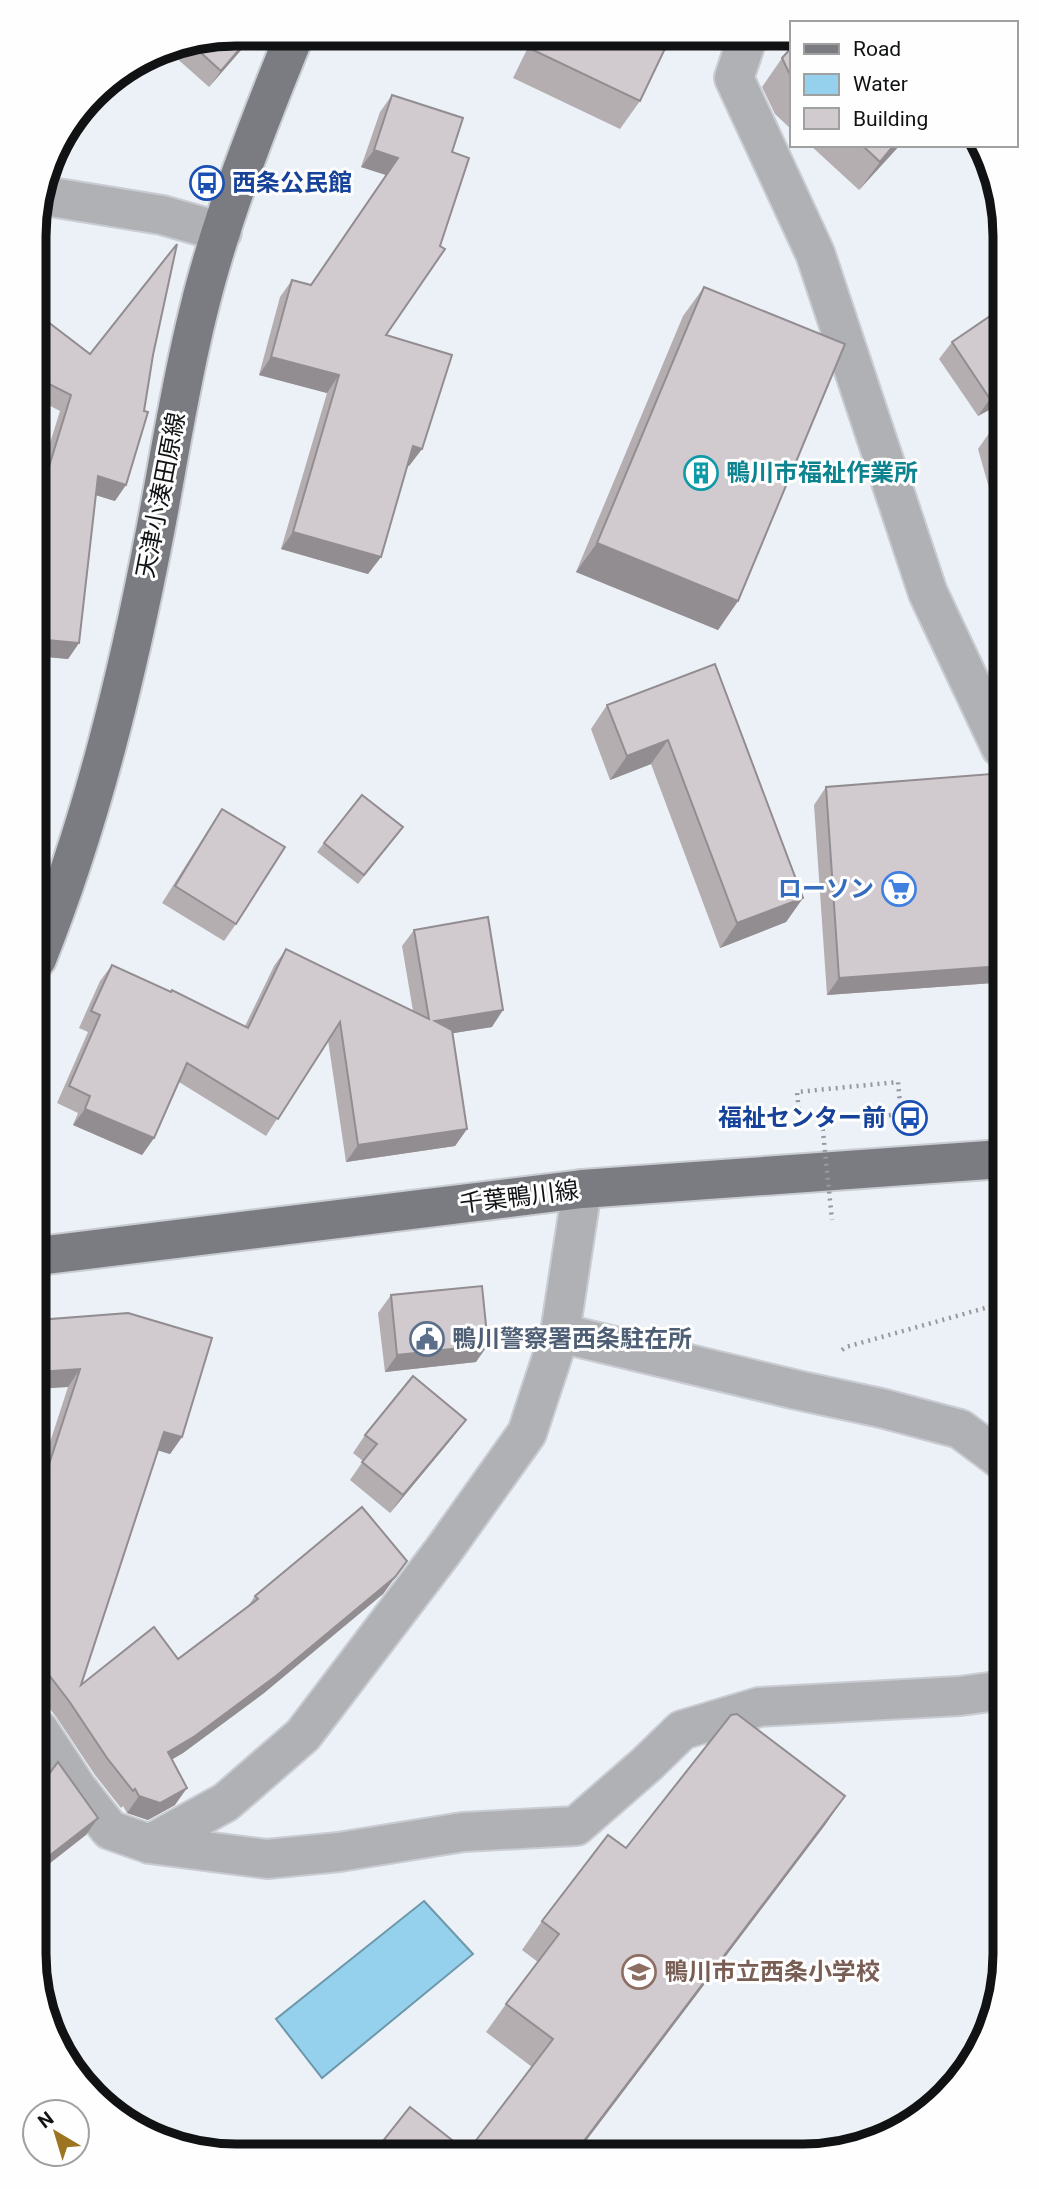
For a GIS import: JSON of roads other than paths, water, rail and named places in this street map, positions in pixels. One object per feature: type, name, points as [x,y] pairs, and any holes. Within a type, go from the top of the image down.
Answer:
[{"type":"main road","name":"天津小湊田原線","points":[[46,936],[67,880],[110,738],[155,533],[198,312],[222,232],[290,46]]},
{"type":"main road","name":"千葉鴨川線","points":[[46,1255],[582,1189],[993,1160]]},
{"type":"street","points":[[745,46],[734,78],[815,253],[928,593],[993,731]]},
{"type":"street","points":[[50,197],[162,215],[222,232]]},
{"type":"street","points":[[150,1844],[226,1802],[303,1734],[443,1551],[527,1433],[561,1333],[582,1189]]},
{"type":"street","points":[[561,1333],[960,1429],[993,1454]]},
{"type":"street","points":[[46,1741],[77,1788],[110,1830],[150,1844],[267,1859],[339,1852],[463,1832],[576,1825],[682,1730],[759,1707],[960,1696],[993,1692]]},
{"type":"water","points":[[424,1901],[473,1954],[322,2078],[276,2019]]},
{"type":"place","name":"西条公民館","points":[[207,183]]},
{"type":"place","name":"鴨川市福祉作業所","points":[[701,473]]},
{"type":"place","name":"ローソン","points":[[899,889]]},
{"type":"place","name":"福祉センター前","points":[[910,1118]]},
{"type":"place","name":"鴨川警察署西条駐在所","points":[[427,1339]]},
{"type":"place","name":"鴨川市立西条小学校","points":[[639,1972]]}]
